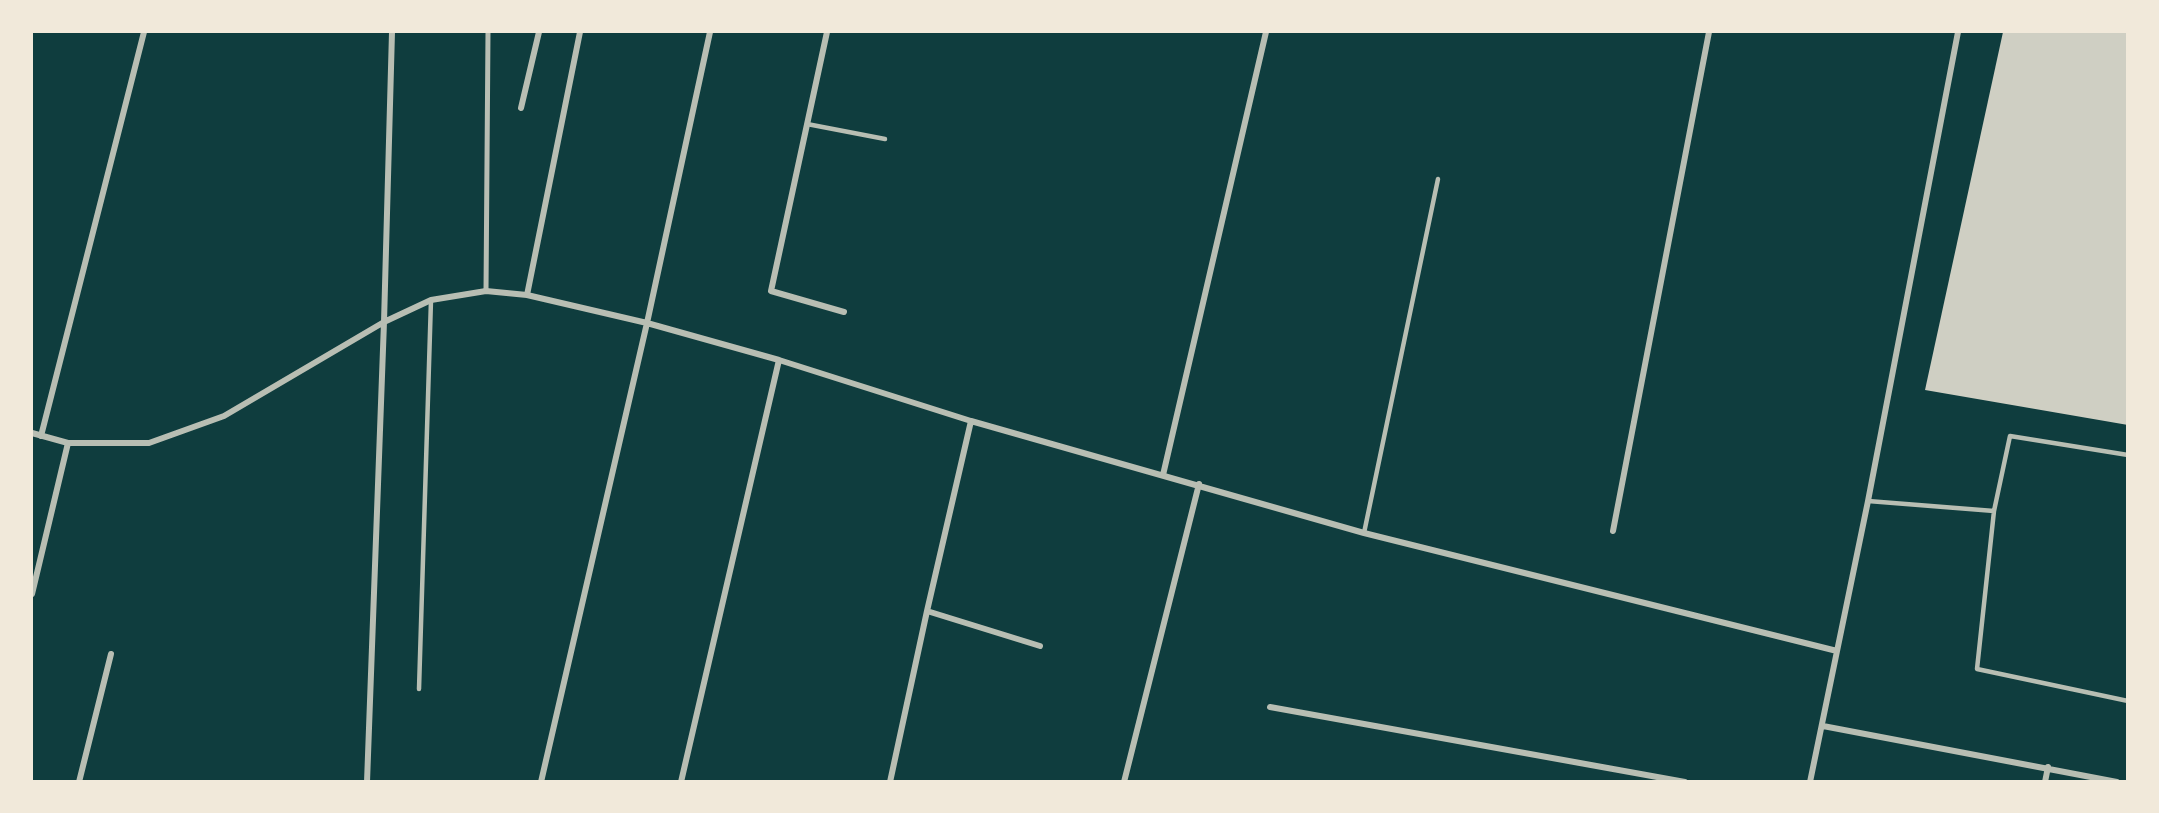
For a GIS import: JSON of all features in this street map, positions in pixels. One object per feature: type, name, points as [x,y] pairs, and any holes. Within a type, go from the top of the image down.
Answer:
[{"type":"street","points":[[41,436],[144,32]]},
{"type":"street","points":[[367,782],[392,32]]},
{"type":"street","points":[[486,291],[488,32]]},
{"type":"street","points":[[521,108],[539,32]]},
{"type":"street","points":[[527,295],[580,32]]},
{"type":"street","points":[[541,782],[647,323],[710,32]]},
{"type":"street","points":[[827,32],[771,291],[844,312]]},
{"type":"street","points":[[1163,476],[1266,32]]},
{"type":"street","points":[[1613,531],[1709,32]]},
{"type":"street","points":[[1810,782],[1868,501],[1958,32]]},
{"type":"street","points":[[32,434],[68,443],[149,443],[224,416],[384,322],[431,300],[486,291],[527,295],[647,323],[779,360],[971,421],[1163,476],[1199,484],[1364,533],[1837,651]]},
{"type":"street","points":[[681,782],[779,360]]},
{"type":"street","points":[[890,782],[971,421]]},
{"type":"street","points":[[32,594],[68,443]]},
{"type":"street","points":[[1124,782],[1199,484]]},
{"type":"street","points":[[927,611],[1040,646]]},
{"type":"street","points":[[79,782],[111,654]]},
{"type":"street","points":[[1270,707],[1685,782]]},
{"type":"street","points":[[1823,726],[2048,767],[2117,782]]},
{"type":"street","points":[[2045,782],[2048,767]]},
{"type":"lane","points":[[807,124],[885,139]]},
{"type":"lane","points":[[1364,533],[1438,179]]},
{"type":"lane","points":[[419,689],[431,300]]},
{"type":"lane","points":[[2127,455],[2010,436],[1994,511],[1977,669],[2127,701]]},
{"type":"lane","points":[[1868,501],[1994,511]]},
{"type":"building","points":[[2003,32],[2128,32],[2128,425],[1925,390]]}]
